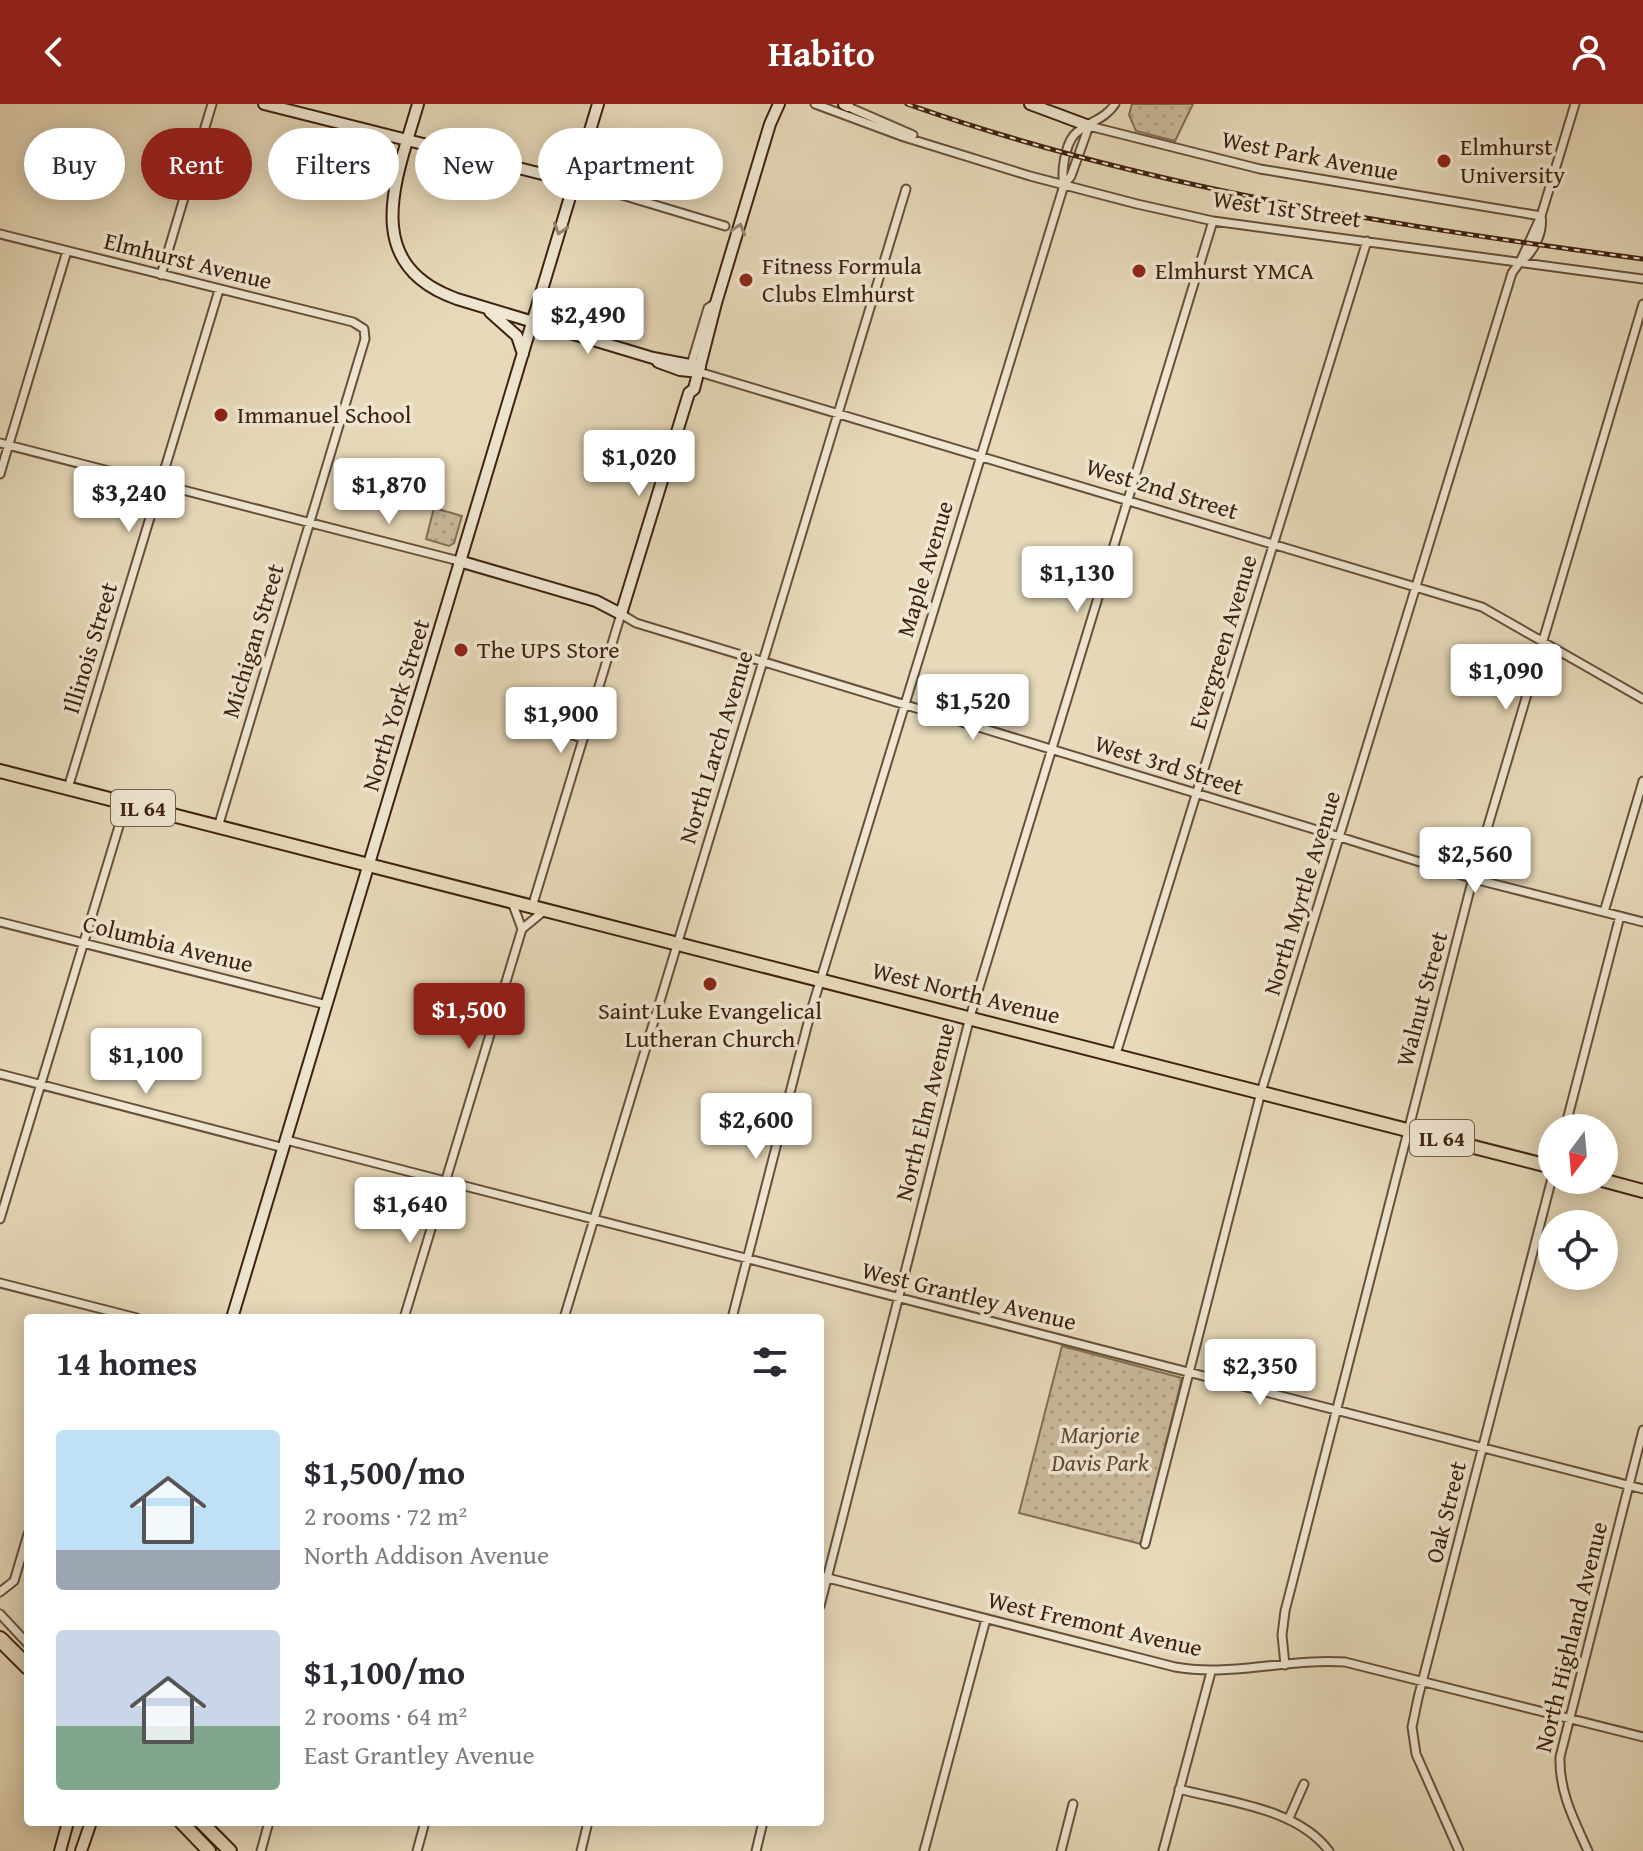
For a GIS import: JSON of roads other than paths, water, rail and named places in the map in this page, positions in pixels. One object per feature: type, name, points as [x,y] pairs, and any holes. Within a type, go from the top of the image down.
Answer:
[{"type":"highway","points":[[0,1639],[24,1663]]},
{"type":"main road","name":"IL 64","points":[[0,771],[369,866]]},
{"type":"main road","name":"West North Avenue","points":[[369,866],[1538,1163]]},
{"type":"main road","points":[[1618,1184],[1643,1191]]},
{"type":"main road","points":[[185,1826],[209,1851]]},
{"type":"main road","points":[[205,1826],[230,1851]]},
{"type":"street","points":[[161,275],[212,104]]},
{"type":"street","points":[[264,104],[538,173]]},
{"type":"street","name":"West 2nd Street","points":[[418,104],[392,200],[391,219],[397,245],[409,266],[424,282],[448,296],[653,358],[663,365],[695,369],[1482,607],[1643,699]]},
{"type":"street","name":"North York Street","points":[[593,128],[598,104]]},
{"type":"street","points":[[770,124],[773,104]]},
{"type":"street","points":[[405,1314],[522,929],[538,909],[582,738],[689,393],[694,389],[695,369],[712,305],[779,104]]},
{"type":"street","name":"West 1st Street","points":[[815,104],[933,145],[1064,185],[1213,221],[1643,279]]},
{"type":"street","name":"West Park Avenue","points":[[1030,104],[1089,126],[1260,169],[1541,216]]},
{"type":"street","name":"Maple Avenue","points":[[733,1314],[811,1011],[1064,185],[1062,174],[1071,144],[1075,135],[1109,114],[1115,104]]},
{"type":"street","name":"North Myrtle Avenue","points":[[1145,1544],[1261,1092],[1512,273],[1541,216],[1575,104]]},
{"type":"street","name":"West 1st Street","points":[[844,105],[933,145]]},
{"type":"street","name":"North Larch Avenue","points":[[565,1314],[906,189]]},
{"type":"street","name":"North York Street","points":[[233,1314],[532,321],[574,200]]},
{"type":"street","points":[[637,200],[725,226]]},
{"type":"street","name":"North Elm Avenue","points":[[824,1577],[970,1017],[1213,221]]},
{"type":"street","name":"Elmhurst Avenue","points":[[0,234],[353,322],[364,329]]},
{"type":"street","name":"Evergreen Avenue","points":[[1116,1054],[1367,241]]},
{"type":"street","points":[[0,474],[4,444],[67,251]]},
{"type":"street","name":"Illinois Street","points":[[68,788],[219,290]]},
{"type":"street","name":"Walnut Street","points":[[1285,1665],[1282,1635],[1285,1611],[1474,879],[1643,304]]},
{"type":"street","points":[[482,306],[517,336],[523,354]]},
{"type":"street","name":"Michigan Street","points":[[218,827],[365,339],[364,329]]},
{"type":"street","points":[[4,444],[459,561]]},
{"type":"street","name":"West 3rd Street","points":[[459,561],[596,601],[636,623],[762,662],[1474,879],[1643,922]]},
{"type":"street","points":[[534,723],[582,738]]},
{"type":"street","points":[[1604,912],[1643,781]]},
{"type":"street","points":[[0,1219],[126,803]]},
{"type":"street","points":[[512,902],[522,929]]},
{"type":"street","points":[[1569,1114],[1620,916]]},
{"type":"street","name":"Columbia Avenue","points":[[0,922],[327,1005]]},
{"type":"street","name":"West Grantley Avenue","points":[[0,1074],[445,1181],[1643,1489]]},
{"type":"street","name":"Oak Street","points":[[1459,1851],[1416,1754],[1412,1727],[1548,1194]]},
{"type":"street","points":[[0,1283],[121,1314]]},
{"type":"street","points":[[94,1314],[96,1308]]},
{"type":"street","name":"North Highland Avenue","points":[[1588,1851],[1569,1810],[1562,1786],[1560,1757],[1643,1430]]},
{"type":"street","points":[[0,1592],[14,1581],[24,1547]]},
{"type":"street","name":"West Fremont Avenue","points":[[824,1577],[1175,1667],[1211,1672],[1345,1662],[1643,1737]]},
{"type":"street","points":[[0,1614],[24,1640]]},
{"type":"street","points":[[924,1851],[986,1619]]},
{"type":"street","points":[[1163,1851],[1211,1672]]},
{"type":"street","points":[[1289,1818],[1304,1784]]},
{"type":"street","points":[[1179,1789],[1289,1818],[1309,1830],[1329,1851]]},
{"type":"street","points":[[1061,1851],[1073,1804]]},
{"type":"street","points":[[60,1851],[67,1826]]},
{"type":"street","points":[[81,1851],[90,1826]]},
{"type":"street","points":[[261,1851],[268,1826]]},
{"type":"street","points":[[417,1851],[424,1826]]},
{"type":"street","points":[[581,1851],[587,1826]]},
{"type":"street","points":[[756,1851],[762,1826]]},
{"type":"railway","points":[[907,104],[1087,159],[1271,201],[1456,233],[1643,259]]},
{"type":"place","name":"Elmhurst University","points":[[1444,161]]},
{"type":"place","name":"Elmhurst YMCA","points":[[1139,271]]},
{"type":"place","name":"Fitness Formula Clubs Elmhurst","points":[[746,280]]},
{"type":"place","name":"Immanuel School","points":[[221,415]]},
{"type":"place","name":"The UPS Store","points":[[461,650]]},
{"type":"place","name":"Saint Luke Evangelical Lutheran Church","points":[[710,984]]},
{"type":"park label","name":"Marjorie Davis Park","points":[[1100,1449]]}]
